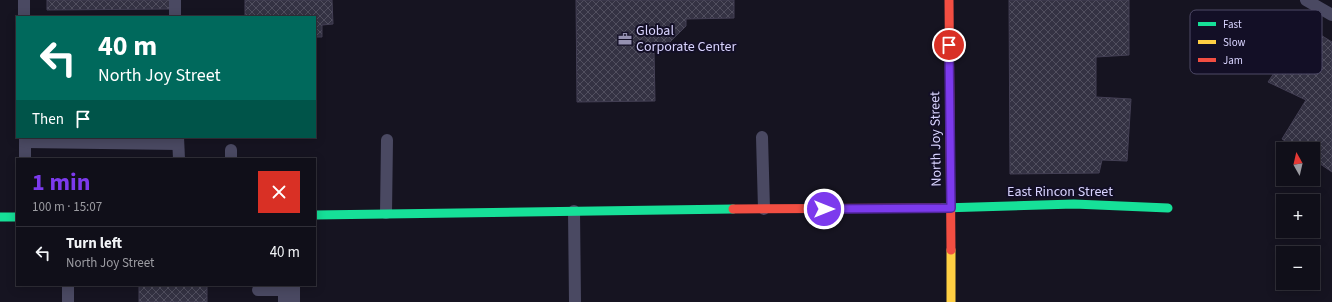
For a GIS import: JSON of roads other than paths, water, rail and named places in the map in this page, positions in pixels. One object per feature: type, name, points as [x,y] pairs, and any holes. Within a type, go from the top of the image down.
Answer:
[{"type":"street","name":"North Joy Street","points":[[948,0],[951,302]]},
{"type":"street","name":"East Rincon Street","points":[[316,215],[386,213],[951,208],[1074,204],[1168,208]]},
{"type":"street","points":[[0,217],[16,217]]},
{"type":"lane","points":[[24,0],[24,16]]},
{"type":"lane","points":[[175,0],[175,16]]},
{"type":"lane","points":[[1306,0],[1332,15]]},
{"type":"lane","points":[[762,137],[764,209]]},
{"type":"lane","points":[[25,158],[25,140],[178,140],[178,158]]},
{"type":"lane","points":[[386,213],[387,140]]},
{"type":"lane","points":[[574,211],[575,302]]},
{"type":"lane","points":[[68,286],[68,302]]},
{"type":"lane","points":[[258,290],[289,292]]},
{"type":"place","name":"Global Corporate Center","points":[[625,39]]}]
